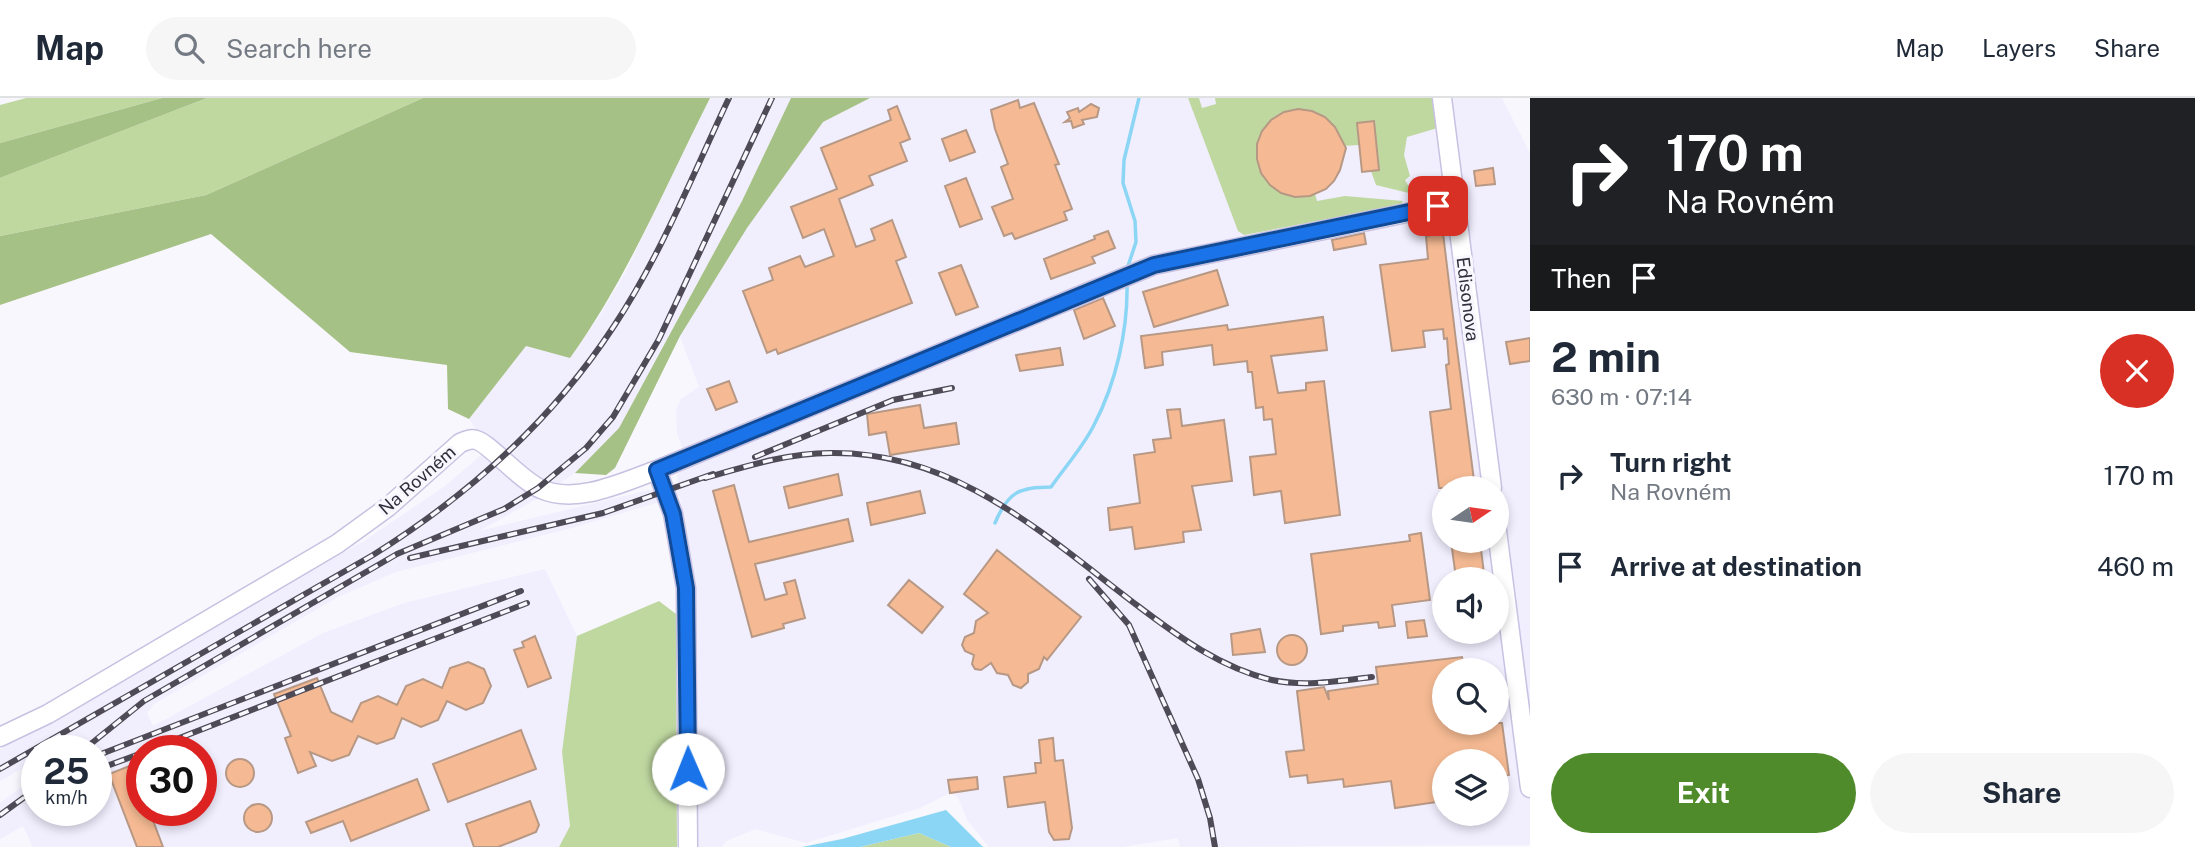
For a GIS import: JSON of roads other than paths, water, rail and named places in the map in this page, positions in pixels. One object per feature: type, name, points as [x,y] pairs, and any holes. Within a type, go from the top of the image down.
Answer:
[{"type":"street","name":"Edisonova","points":[[1443,104],[1490,476]]},
{"type":"street","name":"Na Rovném","points":[[0,737],[47,714],[337,544],[388,507],[460,443],[468,439],[482,442],[519,475],[552,494],[568,495],[597,490],[657,470],[1154,265],[1455,203]]},
{"type":"street","points":[[657,470],[673,514],[686,588],[688,847]]},
{"type":"street","points":[[1500,553],[1530,788]]},
{"type":"water","points":[[946,810],[983,847],[951,847],[919,833],[860,847],[802,847],[842,839]]},
{"type":"waterway","points":[[1127,269],[1136,242],[1135,221],[1123,183],[1124,160],[1139,98]]},
{"type":"waterway","points":[[995,523],[1005,504],[1016,493],[1031,488],[1051,487],[1090,433],[1109,392],[1119,356],[1127,284]]},
{"type":"railway","points":[[0,769],[373,555],[442,507],[506,454],[536,424],[590,361],[631,299],[676,214],[729,98]]},
{"type":"railway","points":[[102,735],[144,701],[397,554],[504,509],[538,488],[586,448],[613,417],[659,339],[772,98]]},
{"type":"railway","points":[[755,457],[893,400],[952,388]]},
{"type":"railway","points":[[705,478],[768,461],[830,453],[876,456],[918,466],[958,482],[996,502],[1068,552],[1169,629],[1235,668],[1272,680],[1297,683],[1372,677]]},
{"type":"railway","points":[[410,558],[603,513],[713,474]]},
{"type":"railway","points":[[1089,579],[1129,625],[1198,779],[1210,818],[1215,847]]},
{"type":"railway","points":[[112,750],[521,591]]},
{"type":"railway","points":[[187,735],[527,603]]},
{"type":"railway","points":[[112,764],[126,759]]},
{"type":"railway","points":[[0,815],[21,800]]}]
